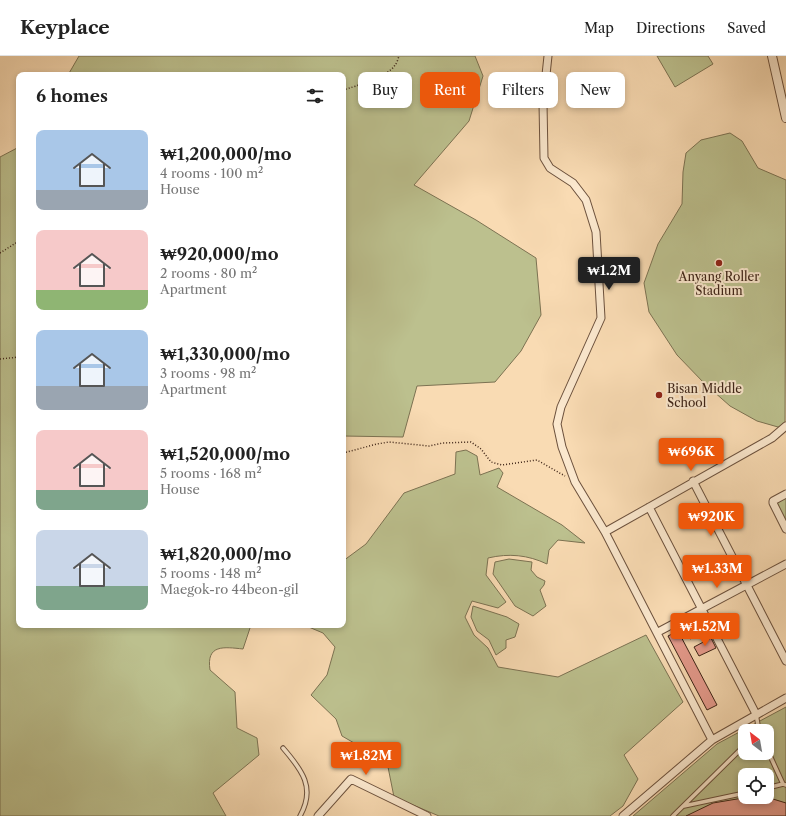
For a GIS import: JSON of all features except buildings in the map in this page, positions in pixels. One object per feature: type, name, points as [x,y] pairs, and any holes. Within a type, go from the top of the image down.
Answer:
[{"type":"street","points":[[548,56],[543,103],[544,158],[550,168],[573,183],[586,200],[596,232],[601,318],[561,407],[557,424],[562,447],[575,482],[605,532],[658,632],[712,740]]},
{"type":"street","points":[[772,56],[783,91],[786,118]]},
{"type":"street","points":[[605,532],[693,481],[772,438],[786,426]]},
{"type":"street","points":[[693,481],[786,661]]},
{"type":"street","points":[[786,494],[773,501],[773,503],[786,530]]},
{"type":"street","points":[[649,507],[756,714]]},
{"type":"street","points":[[658,632],[786,564]]},
{"type":"street","points":[[623,816],[712,740],[786,698]]},
{"type":"street","points":[[318,816],[351,779],[427,816]]},
{"type":"lane","points":[[756,714],[758,724]]},
{"type":"lane","points":[[283,748],[299,766],[306,785],[308,797],[300,816]]},
{"type":"lane","points":[[673,816],[738,752]]},
{"type":"lane","points":[[772,760],[785,785],[774,787]]},
{"type":"lane","points":[[683,807],[738,794]]},
{"type":"path","points":[[346,89],[378,77],[388,71],[395,66],[399,56]]},
{"type":"path","points":[[0,254],[16,243]]},
{"type":"path","points":[[0,359],[16,357]]},
{"type":"path","points":[[346,452],[377,444],[395,442],[429,446],[443,443],[471,442],[481,449],[491,462],[502,464],[537,460],[575,482]]},
{"type":"green space","points":[[79,56],[475,56],[483,76],[480,86],[480,72],[420,72],[420,108],[473,108],[469,121],[414,185],[476,220],[536,258],[541,315],[521,351],[495,382],[417,386],[403,437],[346,436],[346,72],[70,72]]},
{"type":"green space","points":[[657,56],[708,56],[713,64],[675,87]]},
{"type":"green space","name":"Anyang Roller Stadium","points":[[730,133],[742,141],[758,168],[786,180],[785,429],[757,421],[730,406],[704,383],[677,355],[649,312],[644,283],[658,244],[682,204],[683,172],[686,153],[701,140]]},
{"type":"green space","points":[[16,149],[16,628],[250,628],[243,649],[218,649],[211,655],[209,662],[210,670],[235,692],[237,728],[257,738],[259,755],[213,793],[226,816],[0,816],[0,157]]},
{"type":"green space","points":[[466,450],[477,456],[480,475],[499,468],[503,473],[497,487],[562,525],[585,543],[558,540],[549,550],[547,564],[526,557],[511,555],[488,558],[486,575],[506,602],[498,608],[472,601],[465,617],[474,635],[488,648],[498,667],[558,677],[646,635],[683,702],[624,755],[638,779],[623,806],[610,816],[439,816],[394,797],[387,762],[342,736],[336,719],[311,695],[327,675],[335,647],[323,633],[311,628],[346,628],[346,559],[366,544],[404,493],[455,474],[456,452]]},
{"type":"green space","points":[[786,497],[786,525],[775,503]]},
{"type":"green space","points":[[509,559],[532,562],[531,570],[537,577],[545,581],[540,590],[546,606],[533,616],[515,606],[493,574],[495,562]]},
{"type":"green space","points":[[473,606],[507,617],[519,624],[515,637],[506,640],[506,648],[496,655],[489,640],[477,631],[471,617]]},
{"type":"green space","points":[[786,707],[786,816],[633,816],[717,744],[738,733],[738,760],[774,760],[774,724],[754,724]]},
{"type":"place","name":"Anyang Roller Stadium","points":[[719,263]]},
{"type":"place","name":"Bisan Middle School","points":[[659,395]]}]
